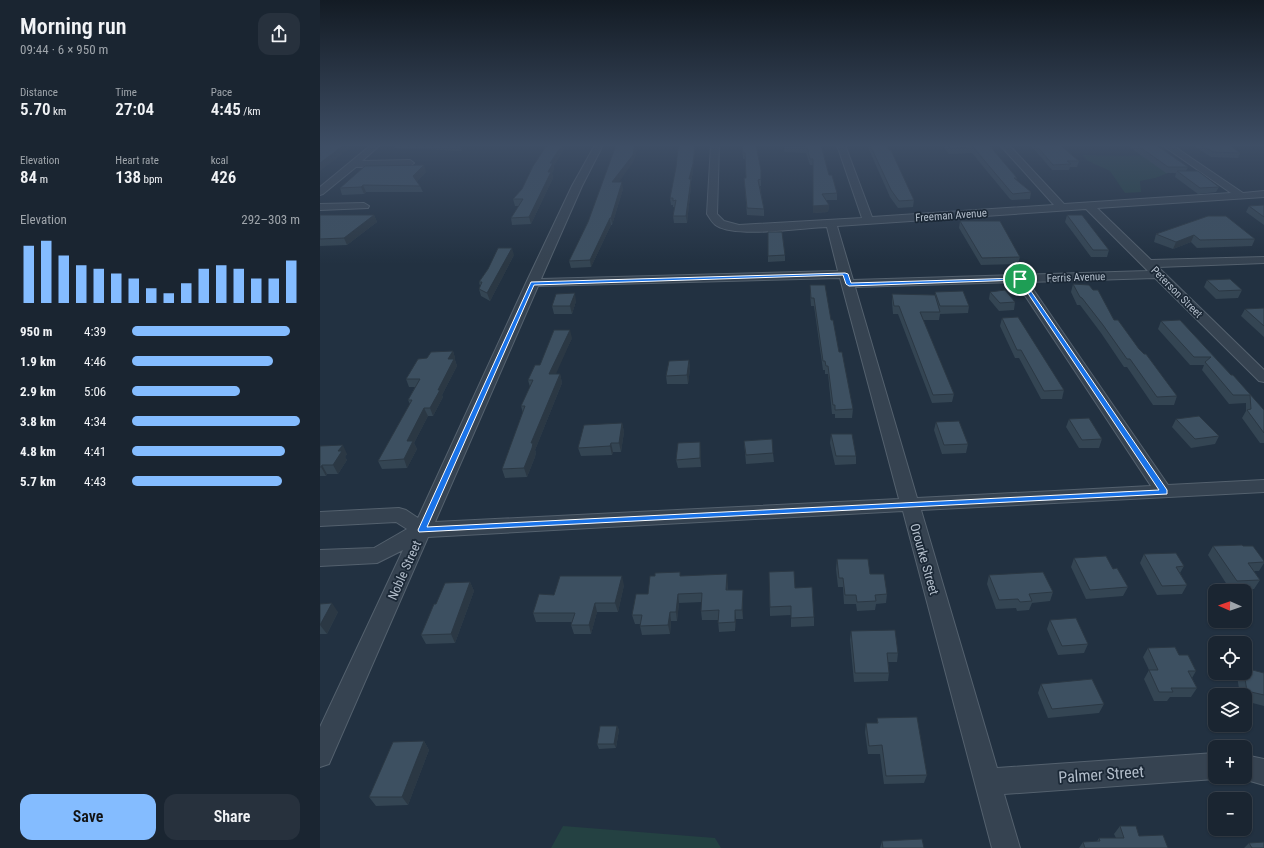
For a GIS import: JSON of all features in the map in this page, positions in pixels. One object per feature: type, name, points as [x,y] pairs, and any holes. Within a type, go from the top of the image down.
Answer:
[{"type":"street","points":[[320,192],[329,185]]},
{"type":"street","name":"Noble Street","points":[[320,755],[578,185]]},
{"type":"street","name":"Freeman Avenue","points":[[713,185],[712,214],[715,220],[722,225],[738,228],[759,228],[1264,194]]},
{"type":"street","points":[[855,185],[868,220]]},
{"type":"street","points":[[1040,185],[1061,207]]},
{"type":"street","points":[[1225,185],[1240,195]]},
{"type":"street","points":[[320,207],[364,206]]},
{"type":"street","name":"Peterson Street","points":[[1089,206],[1264,378]]},
{"type":"street","name":"Orourke Street","points":[[831,223],[1006,848]]},
{"type":"street","points":[[1149,264],[1264,260]]},
{"type":"street","name":"Ferris Avenue","points":[[532,283],[847,279],[1020,279],[1158,274]]},
{"type":"street","points":[[1020,279],[1164,492]]},
{"type":"street","points":[[320,558],[377,555],[422,530],[910,506],[1264,486]]},
{"type":"street","points":[[320,519],[399,515],[422,530]]},
{"type":"street","name":"Palmer Street","points":[[988,782],[1208,766]]},
{"type":"street","points":[[1252,769],[1264,772]]},
{"type":"green space","points":[[1119,185],[1140,185],[1141,192],[1125,193]]},
{"type":"green space","points":[[563,826],[715,838],[721,848],[551,848]]},
{"type":"building","points":[[344,185],[419,185],[420,186],[363,185],[361,187],[340,188]]},
{"type":"building","points":[[524,185],[545,185],[529,217],[511,218],[523,199],[513,199]]},
{"type":"building","points":[[602,185],[621,185],[611,218],[590,260],[569,261],[588,222]]},
{"type":"building","points":[[673,185],[690,185],[686,216],[673,216],[676,200],[673,201],[673,198],[670,198]]},
{"type":"building","points":[[745,185],[759,185],[764,209],[747,208]]},
{"type":"building","points":[[813,185],[835,185],[837,193],[822,194],[829,205],[813,206]]},
{"type":"building","points":[[888,185],[907,185],[914,200],[899,201]]},
{"type":"building","points":[[1005,185],[1022,185],[1031,192],[1013,194]]},
{"type":"building","points":[[1195,185],[1216,185],[1219,187],[1200,188]]},
{"type":"building","points":[[1264,205],[1264,217],[1249,206]]},
{"type":"building","points":[[320,215],[374,215],[344,238],[320,239]]},
{"type":"building","points":[[1067,215],[1082,215],[1109,250],[1093,250]]},
{"type":"building","points":[[1208,216],[1226,216],[1255,239],[1200,240],[1194,235],[1176,242],[1156,234]]},
{"type":"building","points":[[960,221],[1000,221],[1020,257],[982,258]]},
{"type":"building","points":[[768,232],[782,232],[785,255],[768,256]]},
{"type":"building","points":[[498,248],[512,248],[487,293],[479,289],[482,282],[479,282],[488,269]]},
{"type":"building","points":[[1230,279],[1242,290],[1219,291],[1207,280]]},
{"type":"building","points":[[1073,284],[1089,285],[1093,290],[1098,290],[1114,320],[1118,320],[1139,349],[1146,354],[1177,396],[1157,397],[1130,359],[1127,359],[1103,325],[1080,297]]},
{"type":"building","points":[[810,285],[825,285],[831,320],[833,320],[839,352],[842,352],[853,409],[835,410],[835,405],[833,405],[828,366],[826,366],[825,361],[823,361],[814,298],[811,298]]},
{"type":"building","points":[[1005,290],[1015,302],[1000,303],[990,292]]},
{"type":"building","points":[[963,291],[969,306],[940,306],[935,292]]},
{"type":"building","points":[[575,293],[570,306],[552,306],[556,294]]},
{"type":"building","points":[[892,294],[935,295],[940,312],[920,312],[954,394],[933,395],[899,306],[894,306]]},
{"type":"building","points":[[1264,308],[1264,326],[1245,309]]},
{"type":"building","points":[[1018,317],[1064,390],[1044,391],[1021,350],[1017,350],[1002,318]]},
{"type":"building","points":[[1180,320],[1231,375],[1233,375],[1264,410],[1264,433],[1247,410],[1251,409],[1250,395],[1233,395],[1205,362],[1211,357],[1194,357],[1161,321]]},
{"type":"building","points":[[554,330],[570,330],[549,374],[560,374],[531,443],[533,443],[532,448],[524,468],[502,469],[525,406],[521,406],[533,380],[528,380],[535,365],[540,365]]},
{"type":"building","points":[[453,351],[448,359],[454,359],[438,390],[440,390],[430,408],[424,408],[407,441],[413,441],[404,459],[378,461],[412,400],[408,400],[420,379],[406,379],[418,359],[427,358],[431,352]]},
{"type":"building","points":[[689,360],[687,375],[666,376],[669,361]]},
{"type":"building","points":[[1199,416],[1219,436],[1195,439],[1176,419]]},
{"type":"building","points":[[1089,418],[1102,439],[1082,440],[1069,419]]},
{"type":"building","points":[[959,421],[968,444],[944,445],[936,422]]},
{"type":"building","points":[[622,423],[619,443],[611,443],[610,446],[578,448],[584,425]]},
{"type":"building","points":[[831,434],[852,434],[856,456],[836,456]]},
{"type":"building","points":[[772,439],[773,453],[746,455],[744,441]]},
{"type":"building","points":[[700,442],[700,458],[676,460],[678,443]]},
{"type":"building","points":[[343,445],[338,451],[342,451],[333,465],[322,465],[320,467],[320,446]]},
{"type":"building","points":[[1213,546],[1253,546],[1264,561],[1248,563],[1260,580],[1237,581]]},
{"type":"building","points":[[1176,553],[1184,566],[1176,567],[1187,585],[1162,586],[1144,554]]},
{"type":"building","points":[[1106,556],[1113,569],[1117,568],[1128,587],[1090,590],[1074,558]]},
{"type":"building","points":[[837,559],[868,559],[870,574],[884,574],[887,594],[875,595],[876,601],[857,602],[856,595],[845,595],[843,578],[839,578]]},
{"type":"building","points":[[794,571],[795,588],[812,587],[814,617],[791,618],[791,606],[770,607],[769,572]]},
{"type":"building","points":[[680,572],[680,576],[727,574],[726,590],[743,590],[742,610],[735,610],[735,622],[718,623],[719,610],[701,611],[702,593],[678,594],[676,612],[670,612],[668,625],[640,626],[642,615],[632,615],[636,594],[648,594],[650,576],[655,576],[655,573]]},
{"type":"building","points":[[1043,572],[1053,592],[1029,594],[1032,601],[1020,602],[1018,599],[999,600],[989,575]]},
{"type":"building","points":[[560,576],[622,576],[615,603],[595,603],[589,625],[571,625],[575,613],[533,613],[539,594],[554,595]]},
{"type":"building","points":[[470,582],[451,634],[421,635],[445,583]]},
{"type":"building","points":[[332,603],[320,625],[320,604]]},
{"type":"building","points":[[1076,618],[1088,644],[1062,646],[1050,620]]},
{"type":"building","points":[[895,630],[898,653],[887,653],[889,673],[855,673],[851,631]]},
{"type":"building","points":[[1175,647],[1179,655],[1188,655],[1196,671],[1188,671],[1197,688],[1171,688],[1173,692],[1159,692],[1149,670],[1158,670],[1148,648]]},
{"type":"building","points":[[1252,670],[1264,673],[1264,695],[1252,692],[1252,688],[1246,688],[1245,680],[1252,680]]},
{"type":"building","points":[[1092,679],[1104,704],[1052,709],[1041,684]]},
{"type":"building","points":[[917,717],[927,775],[886,776],[882,745],[869,746],[866,723],[878,723],[877,718]]},
{"type":"building","points":[[600,726],[617,726],[614,744],[597,744]]},
{"type":"building","points":[[424,741],[402,797],[369,797],[393,742]]},
{"type":"building","points":[[1120,826],[1136,826],[1139,836],[1163,835],[1168,848],[1085,848],[1083,842],[1100,841],[1099,838],[1124,838]]},
{"type":"building","points":[[922,839],[924,848],[883,848],[882,841]]},
{"type":"building","points":[[1264,842],[1264,848],[1252,848],[1249,843]]},
{"type":"route","points":[[845,274],[849,284],[1020,279],[1164,492],[422,530],[532,283],[845,274]]}]
